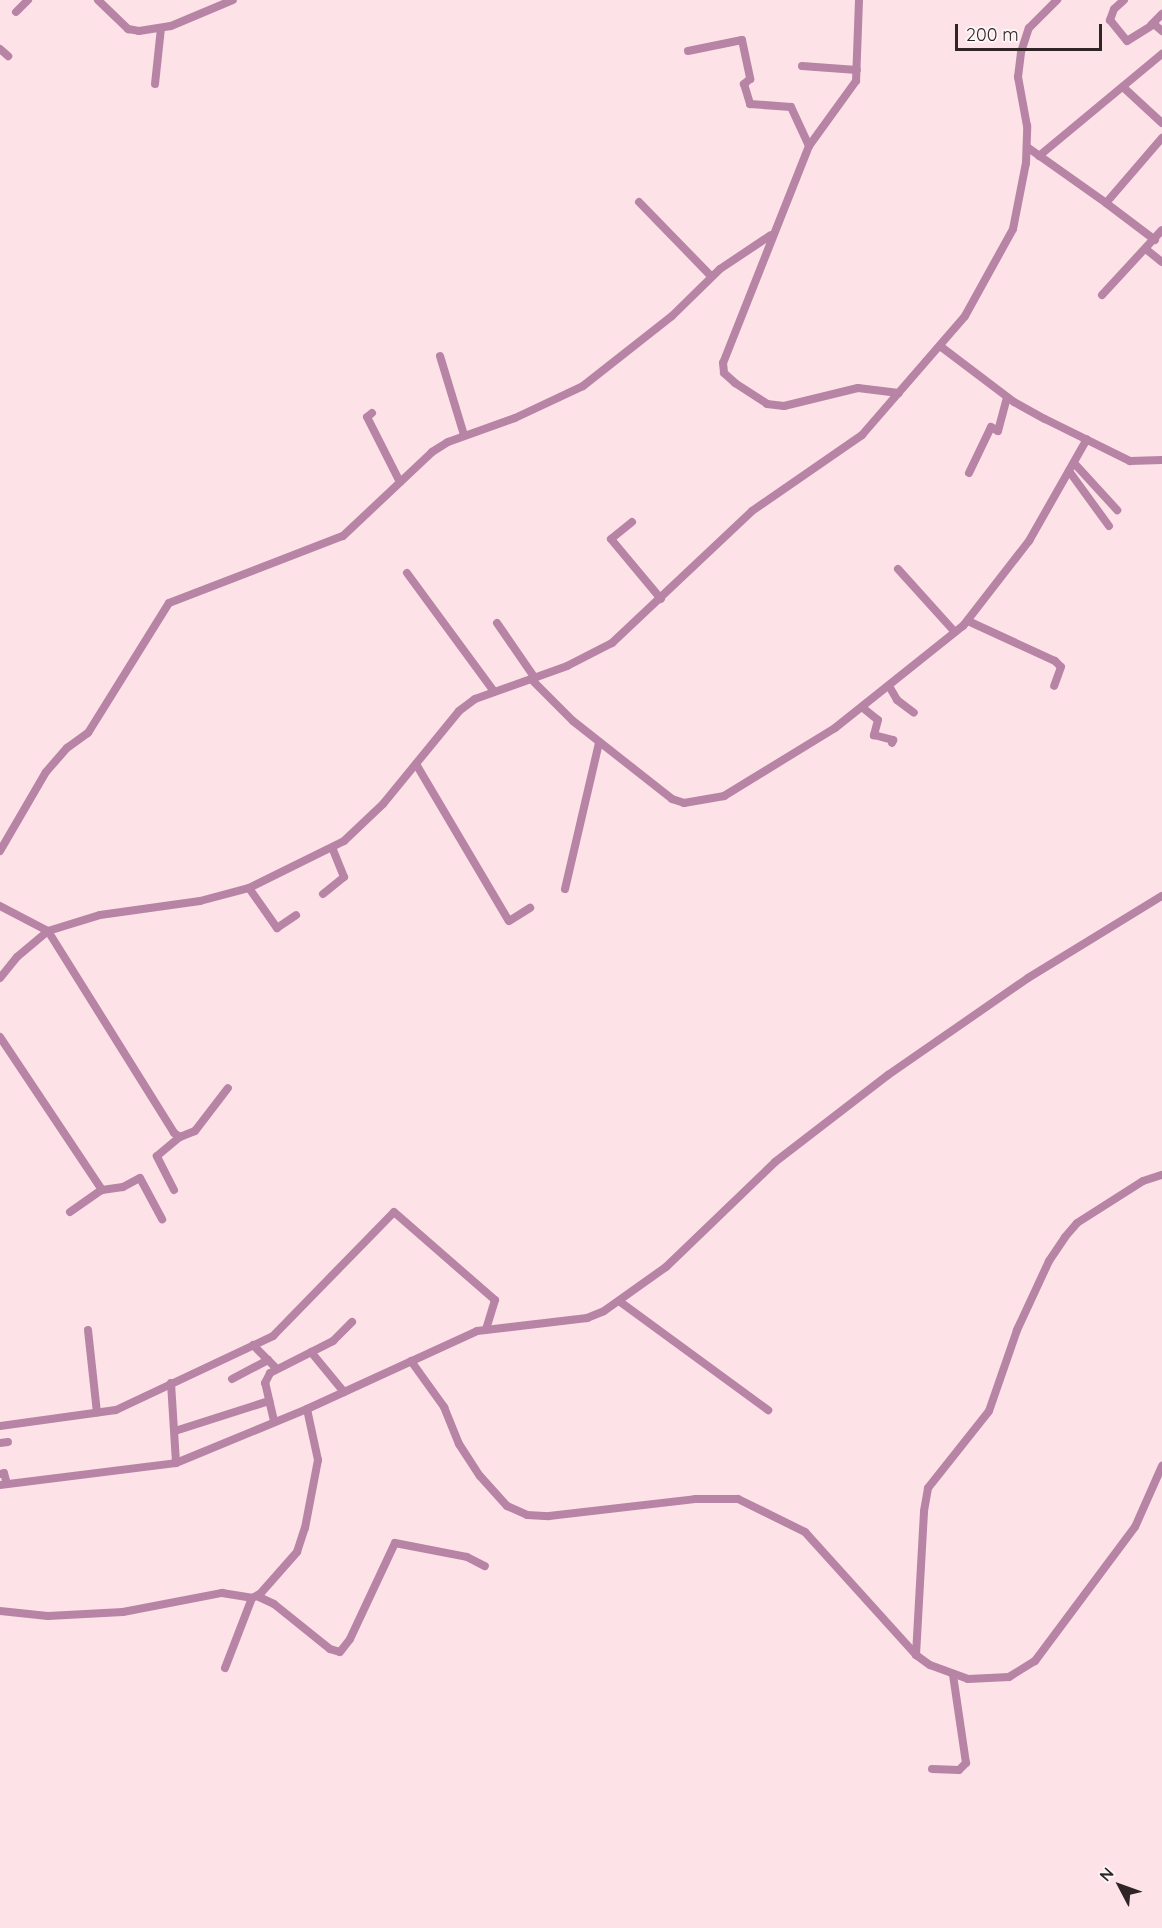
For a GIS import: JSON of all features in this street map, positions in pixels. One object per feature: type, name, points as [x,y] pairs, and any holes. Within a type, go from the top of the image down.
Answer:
[{"type":"street","points":[[16,12],[28,0]]},
{"type":"street","points":[[98,0],[128,30],[161,28],[233,0]]},
{"type":"street","points":[[860,0],[856,70],[848,94],[808,146],[771,235],[750,298],[727,347],[724,373],[749,396],[767,404],[784,406],[858,388],[899,393]]},
{"type":"street","points":[[0,978],[17,957],[48,931],[100,915],[200,901],[249,888],[332,848],[360,828],[459,711],[493,690],[533,679],[593,656],[632,628],[714,543],[752,511],[862,435],[965,316],[998,261],[1013,229],[1022,196],[1027,147],[1018,77],[1021,52],[1029,28],[1057,0]]},
{"type":"street","points":[[1124,0],[1114,9],[1110,21],[1127,40],[1151,25],[1162,14]]},
{"type":"street","points":[[1151,25],[1162,32]]},
{"type":"street","points":[[155,84],[161,28]]},
{"type":"street","points":[[688,51],[742,40],[750,79],[744,84],[750,104],[790,107],[808,146]]},
{"type":"street","points":[[0,49],[8,56]]},
{"type":"street","points":[[1039,156],[1162,54]]},
{"type":"street","points":[[802,66],[856,70]]},
{"type":"street","points":[[1123,87],[1162,123]]},
{"type":"street","points":[[1106,203],[1162,138]]},
{"type":"street","points":[[1027,147],[1155,240]]},
{"type":"street","points":[[639,202],[711,276]]},
{"type":"street","points":[[1102,295],[1147,250],[1162,230]]},
{"type":"street","points":[[0,851],[46,772],[67,748],[88,733],[169,603],[344,536],[432,452],[464,435],[515,418],[583,386],[672,316],[711,276],[740,253],[771,235]]},
{"type":"street","points":[[1147,250],[1162,262]]},
{"type":"street","points":[[940,346],[1007,397],[1087,439],[1130,461],[1162,460]]},
{"type":"street","points":[[440,356],[464,435]]},
{"type":"street","points":[[969,473],[991,427],[998,431],[1003,421],[1007,397]]},
{"type":"street","points":[[372,413],[367,417],[400,482]]},
{"type":"street","points":[[497,623],[533,679],[599,743],[657,790],[684,803],[724,796],[863,708],[968,621],[1029,541],[1087,439]]},
{"type":"street","points":[[1074,463],[1118,510]]},
{"type":"street","points":[[1069,471],[1109,526]]},
{"type":"street","points":[[632,522],[611,539],[661,599]]},
{"type":"street","points":[[898,569],[955,632]]},
{"type":"street","points":[[407,573],[493,690]]},
{"type":"street","points":[[968,621],[1054,661],[1061,667],[1054,686]]},
{"type":"street","points":[[889,686],[897,700],[914,713]]},
{"type":"street","points":[[863,708],[878,720],[874,735],[893,740],[892,743]]},
{"type":"street","points":[[565,889],[599,743]]},
{"type":"street","points":[[416,764],[509,921],[530,908]]},
{"type":"street","points":[[323,894],[344,877],[332,848]]},
{"type":"street","points":[[249,888],[277,928],[296,915]]},
{"type":"street","points":[[0,1474],[4,1473],[3,1485],[176,1463],[307,1409],[445,1344],[486,1330],[587,1318],[619,1301],[666,1268],[775,1162],[888,1075],[1028,978],[1162,896]]},
{"type":"street","points":[[0,906],[48,931],[180,1137]]},
{"type":"street","points":[[0,1037],[102,1190]]},
{"type":"street","points":[[174,1190],[157,1156],[180,1137],[202,1125],[228,1089]]},
{"type":"street","points":[[916,1655],[924,1511],[928,1488],[989,1411],[1017,1330],[1049,1261],[1065,1237],[1077,1223],[1143,1181],[1162,1174]]},
{"type":"street","points":[[70,1212],[102,1190],[140,1178],[162,1219]]},
{"type":"street","points":[[0,1426],[116,1410],[253,1346],[289,1323],[394,1212],[495,1300],[486,1330]]},
{"type":"street","points":[[619,1301],[768,1410]]},
{"type":"street","points":[[274,1421],[266,1377],[276,1368],[333,1341],[352,1322]]},
{"type":"street","points":[[88,1330],[97,1413]]},
{"type":"street","points":[[253,1346],[276,1368]]},
{"type":"street","points":[[311,1352],[344,1392]]},
{"type":"street","points":[[232,1379],[267,1360]]},
{"type":"street","points":[[411,1361],[444,1407],[459,1444],[480,1476],[507,1506],[527,1515],[549,1516],[695,1499],[738,1499],[805,1532],[916,1655],[953,1675],[968,1679],[1009,1677],[1035,1661],[1135,1527],[1162,1466]]},
{"type":"street","points":[[171,1383],[176,1463]]},
{"type":"street","points":[[174,1431],[269,1401]]},
{"type":"street","points":[[225,1668],[254,1597],[297,1552],[305,1528],[318,1460],[307,1409]]},
{"type":"street","points":[[0,1611],[48,1616],[123,1612],[222,1593],[254,1597],[274,1604],[330,1649],[340,1652],[350,1640],[394,1543],[467,1557],[485,1566]]},
{"type":"street","points":[[932,1769],[959,1770],[966,1763],[953,1675]]}]
